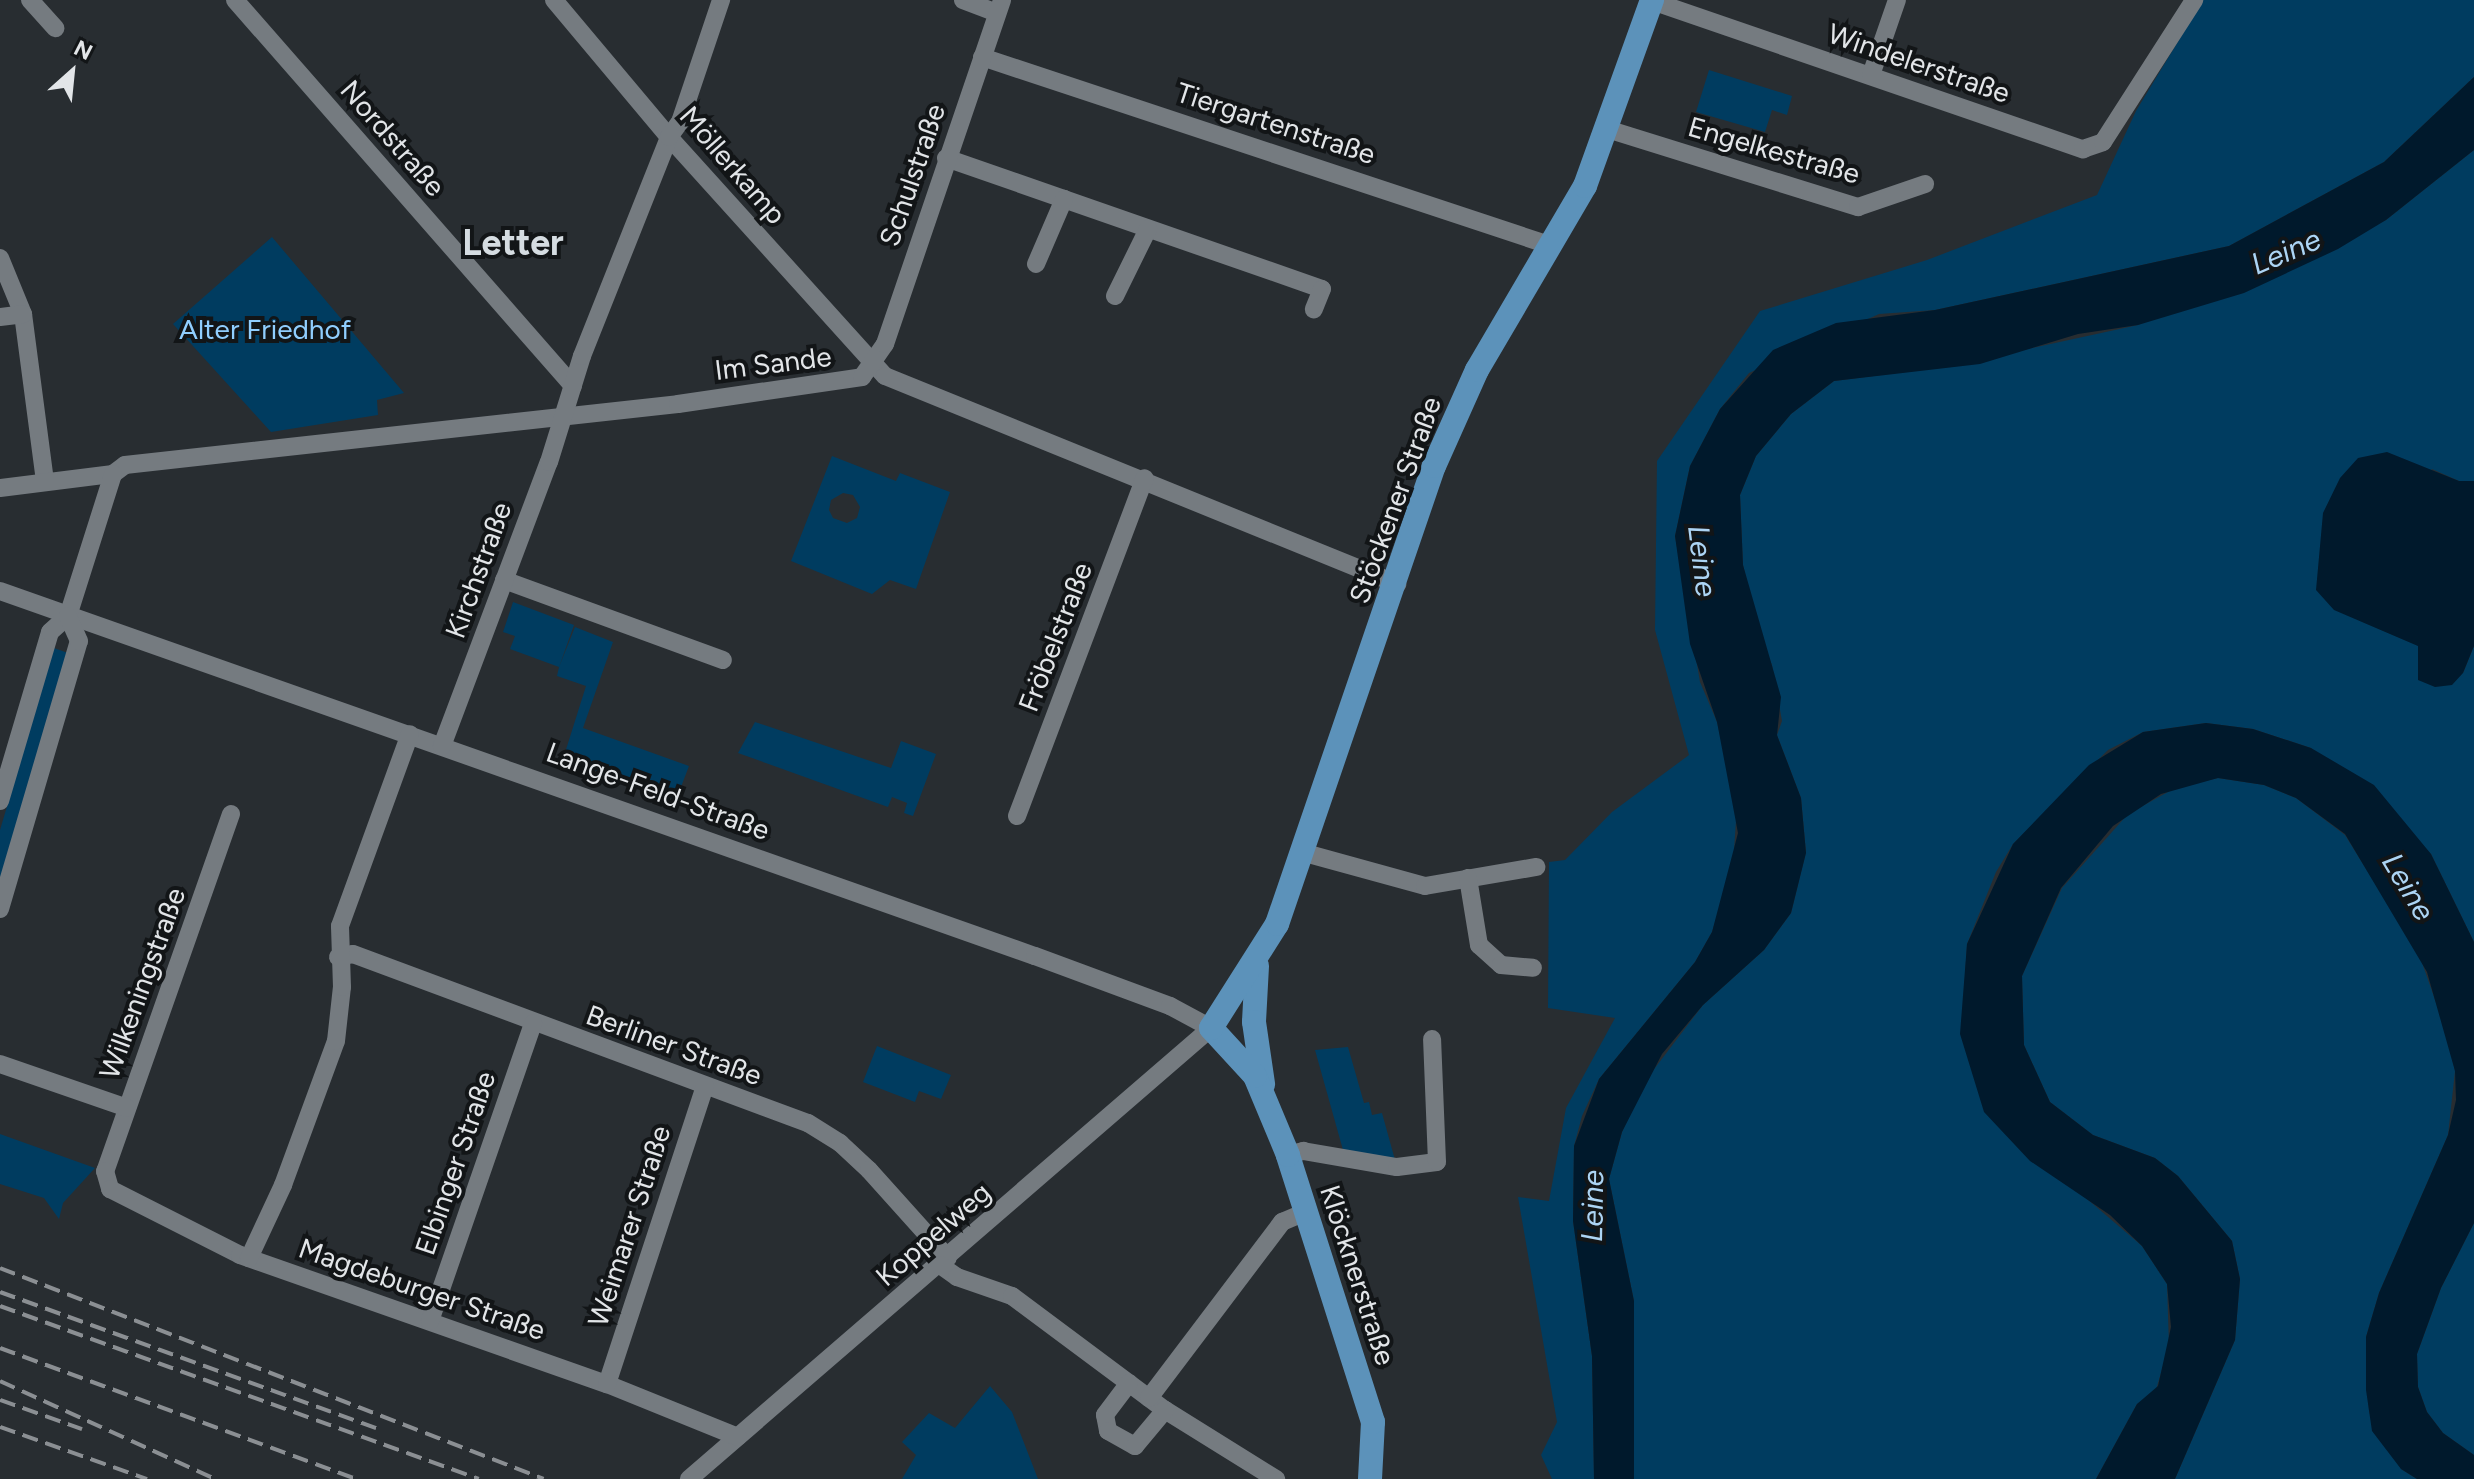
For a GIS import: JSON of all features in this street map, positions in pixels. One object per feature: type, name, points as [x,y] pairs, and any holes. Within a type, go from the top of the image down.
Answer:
[{"type":"main road","name":"Stöckener Straße","points":[[1211,1028],[1258,960],[1305,853],[1434,466],[1477,370],[1585,186],[1652,0]]},
{"type":"main road","points":[[1258,960],[1254,1022],[1264,1094]]},
{"type":"main road","name":"Lange-Feld-Straße","points":[[1211,1028],[1246,1063],[1264,1094]]},
{"type":"main road","name":"Klöcknerstraße","points":[[1264,1094],[1288,1155],[1373,1422],[1376,1478]]},
{"type":"street","points":[[30,0],[55,28]]},
{"type":"street","name":"Nordstraße","points":[[235,0],[573,386]]},
{"type":"street","name":"Möllerkamp","points":[[554,0],[669,137],[871,365]]},
{"type":"street","name":"Kirchstraße","points":[[442,746],[573,386],[669,137],[680,122],[721,0]]},
{"type":"street","points":[[963,0],[1000,6]]},
{"type":"street","name":"Windelerstraße","points":[[1652,0],[2083,149],[2103,142],[2194,0]]},
{"type":"street","points":[[1871,75],[1897,0]]},
{"type":"street","name":"Schulstraße","points":[[871,365],[885,344],[1000,6]]},
{"type":"street","name":"Tiergartenstraße","points":[[982,57],[1437,205],[1552,246]]},
{"type":"street","name":"Engelkestraße","points":[[1607,129],[1858,207],[1925,184]]},
{"type":"street","points":[[946,158],[1322,289],[1314,309]]},
{"type":"street","points":[[1036,264],[1064,199]]},
{"type":"street","points":[[1115,296],[1148,229]]},
{"type":"street","points":[[0,258],[23,314],[45,482]]},
{"type":"street","points":[[0,317],[23,314]]},
{"type":"street","name":"Im Sande","points":[[0,488],[113,474],[125,465],[852,381],[871,365],[895,380],[1145,478],[1397,584]]},
{"type":"street","points":[[0,801],[50,632],[68,616],[113,474]]},
{"type":"street","name":"Fröbelstraße","points":[[1017,816],[1145,478]]},
{"type":"street","points":[[504,580],[723,660]]},
{"type":"street","name":"Lange-Feld-Straße","points":[[0,591],[1035,956],[1163,1004],[1211,1028]]},
{"type":"street","points":[[0,909],[79,641],[68,616]]},
{"type":"street","points":[[249,1258],[283,1185],[336,1041],[342,987],[338,957],[340,926],[410,734]]},
{"type":"street","name":"Wilkeningstraße","points":[[105,1171],[231,814]]},
{"type":"street","points":[[1305,853],[1425,886],[1536,867]]},
{"type":"street","points":[[1468,878],[1479,945],[1501,965],[1533,968]]},
{"type":"street","name":"Berliner Straße","points":[[338,957],[353,954],[808,1123],[840,1143],[957,1277],[1012,1296],[1165,1410],[1276,1479]]},
{"type":"street","name":"Elbinger Straße","points":[[430,1321],[533,1023]]},
{"type":"street","name":"Koppelweg","points":[[689,1479],[944,1262],[1211,1028]]},
{"type":"street","points":[[1288,1155],[1303,1151],[1397,1167],[1437,1162],[1432,1039]]},
{"type":"street","points":[[0,1064],[127,1108]]},
{"type":"street","name":"Weimarer Straße","points":[[607,1384],[705,1086]]},
{"type":"street","name":"Magdeburger Straße","points":[[105,1171],[110,1189],[249,1258],[607,1384],[738,1437]]},
{"type":"street","points":[[1149,1398],[1282,1222],[1305,1212]]},
{"type":"street","points":[[1129,1383],[1105,1415],[1108,1431],[1135,1446],[1165,1410]]},
{"type":"green space","points":[[2203,0],[2474,0],[2474,77],[2384,162],[2229,246],[1935,310],[1879,314],[1749,373],[1720,409],[1690,466],[1675,536],[1700,682],[1717,722],[1737,806],[1733,865],[1712,932],[1695,962],[1599,1079],[1582,1116],[1574,1146],[1573,1221],[1592,1356],[1594,1479],[1552,1479],[1541,1455],[1557,1422],[1518,1197],[1549,1201],[1566,1108],[1615,1018],[1548,1008],[1549,862],[1565,860],[1612,812],[1689,755],[1655,630],[1657,461],[1760,311],[1927,260],[2097,195],[2136,111]]},
{"type":"green space","points":[[1709,70],[1792,96],[1787,115],[1772,110],[1765,132],[1696,112]]},
{"type":"green space","points":[[2474,150],[2474,481],[2459,481],[2432,469],[2363,622],[2419,646],[2418,680],[2463,673],[2474,646],[2474,942],[2431,854],[2311,748],[2253,729],[2206,723],[2143,732],[2108,750],[2013,844],[1996,872],[1967,944],[1963,1010],[2073,1187],[2142,1246],[2167,1284],[2169,1346],[2155,1393],[2137,1404],[2096,1479],[1634,1479],[1634,1301],[1609,1179],[1622,1132],[1645,1081],[1703,1005],[1764,950],[1791,913],[1806,852],[1801,798],[1777,735],[1782,721],[1772,665],[1761,640],[1743,565],[1740,495],[1756,456],[1791,414],[1834,381],[1944,367],[2138,325],[2386,220]]},
{"type":"green space","name":"Alter Friedhof","points":[[272,237],[404,393],[377,400],[378,415],[271,432],[173,324]]},
{"type":"green space","points":[[832,456],[896,481],[900,473],[950,492],[916,589],[890,580],[872,594],[791,561]],"holes":[[[843,493],[853,495],[860,507],[857,518],[847,523],[833,518],[829,510],[831,500]]]},
{"type":"green space","points":[[513,602],[574,625],[559,667],[510,649],[515,636],[503,632]]},
{"type":"green space","points":[[575,627],[613,642],[583,728],[689,766],[676,800],[563,759],[586,686],[557,676]]},
{"type":"green space","points":[[54,648],[68,653],[0,881],[0,830]]},
{"type":"green space","points":[[755,722],[891,768],[901,741],[936,754],[913,816],[904,813],[907,803],[892,797],[888,807],[738,753]]},
{"type":"green space","points":[[2218,778],[2264,785],[2296,798],[2345,835],[2419,954],[2447,1034],[2455,1071],[2448,1135],[2379,1293],[2366,1337],[2369,1412],[2401,1469],[2417,1479],[2175,1479],[2235,1340],[2240,1279],[2232,1241],[2178,1176],[2155,1158],[2093,1135],[2050,1102],[2024,1045],[2022,976],[2062,888],[2128,814],[2177,787]]},
{"type":"green space","points":[[877,1046],[951,1075],[941,1099],[919,1091],[915,1102],[863,1082]]},
{"type":"green space","points":[[1348,1047],[1364,1103],[1369,1102],[1372,1115],[1382,1113],[1395,1160],[1343,1150],[1315,1050]]},
{"type":"green space","points":[[0,1134],[95,1168],[63,1203],[59,1219],[44,1198],[0,1184]]},
{"type":"green space","points":[[2474,1223],[2474,1455],[2443,1433],[2427,1412],[2418,1387],[2417,1354],[2441,1288]]},
{"type":"green space","points":[[990,1386],[1012,1412],[1038,1479],[902,1479],[916,1455],[902,1442],[929,1413],[955,1428]]},
{"type":"water","name":"Leine","points":[[2474,77],[2474,150],[2386,220],[2338,249],[2244,293],[2138,325],[2078,334],[1980,364],[1834,381],[1791,414],[1756,456],[1740,495],[1743,565],[1781,697],[1777,735],[1801,798],[1806,853],[1791,913],[1764,950],[1703,1005],[1662,1054],[1622,1132],[1609,1179],[1634,1301],[1634,1479],[1594,1479],[1592,1356],[1573,1221],[1574,1146],[1599,1079],[1695,962],[1712,932],[1738,833],[1717,722],[1690,644],[1675,536],[1690,466],[1720,409],[1773,350],[1836,323],[1935,310],[2229,246],[2384,162]]},
{"type":"water","points":[[2387,452],[2459,481],[2474,481],[2474,646],[2463,673],[2452,685],[2435,687],[2418,680],[2418,646],[2334,610],[2316,590],[2323,513],[2340,478],[2358,458]]},
{"type":"water","name":"Leine","points":[[2206,723],[2253,729],[2311,748],[2374,785],[2431,854],[2474,942],[2474,1223],[2441,1288],[2417,1354],[2418,1387],[2427,1412],[2443,1433],[2474,1455],[2474,1479],[2417,1479],[2401,1469],[2372,1431],[2366,1390],[2366,1337],[2379,1293],[2448,1135],[2456,1100],[2455,1071],[2427,972],[2345,834],[2296,798],[2264,785],[2218,778],[2161,794],[2113,826],[2061,888],[2022,976],[2024,1045],[2050,1102],[2093,1135],[2155,1158],[2178,1176],[2232,1241],[2240,1279],[2235,1340],[2175,1479],[2096,1479],[2137,1404],[2158,1386],[2171,1327],[2167,1284],[2142,1246],[2110,1215],[2030,1161],[1984,1112],[1960,1034],[1967,944],[2013,844],[2089,765],[2143,732]]},
{"type":"railway","points":[[0,1268],[544,1479]]},
{"type":"railway","points":[[0,1292],[376,1428]]},
{"type":"railway","points":[[0,1306],[479,1479]]},
{"type":"railway","points":[[0,1348],[357,1479]]},
{"type":"railway","points":[[0,1381],[215,1479]]},
{"type":"railway","points":[[0,1400],[82,1429]]},
{"type":"railway","points":[[0,1427],[147,1479]]},
{"type":"district","name":"Letter","points":[[513,243]]}]
